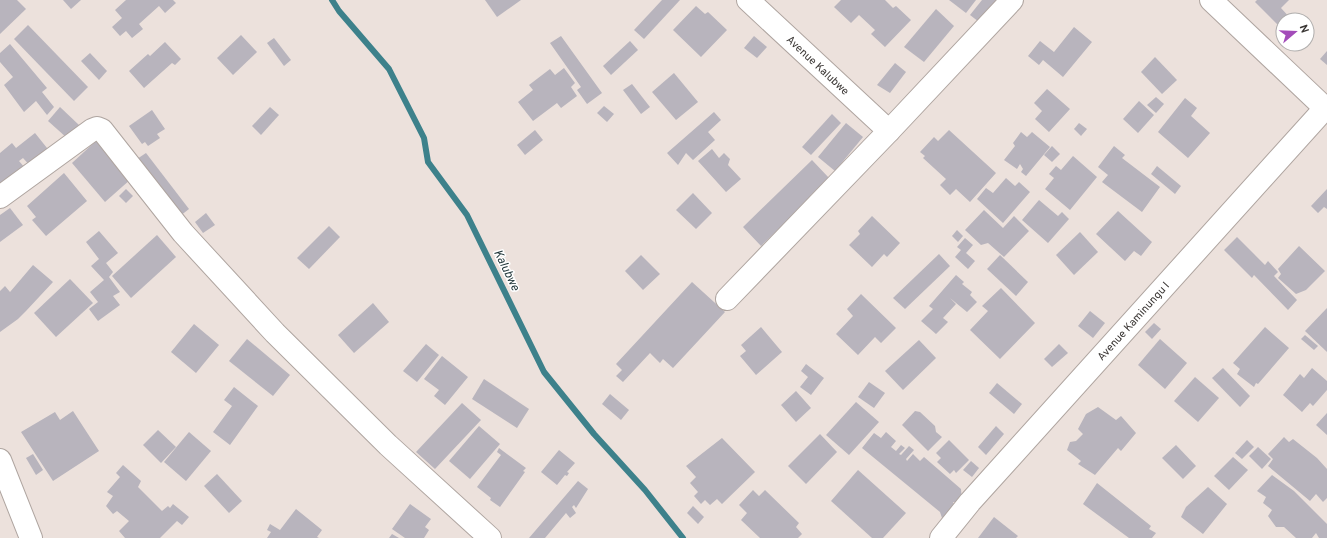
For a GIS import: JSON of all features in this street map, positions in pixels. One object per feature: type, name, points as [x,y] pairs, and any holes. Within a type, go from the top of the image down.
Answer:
[{"type":"street","name":"Avenue Kalubwe","points":[[748,0],[889,131]]},
{"type":"street","points":[[727,299],[889,131],[1012,0]]},
{"type":"street","points":[[1212,0],[1326,108]]},
{"type":"street","name":"Avenue Kaminungu I","points":[[941,538],[970,502],[1326,108]]},
{"type":"street","points":[[0,197],[92,130],[97,128],[102,130],[184,233],[275,333],[388,445],[490,538]]},
{"type":"street","points":[[0,460],[31,538]]},
{"type":"building","points":[[0,0],[17,0],[26,9],[0,34]]},
{"type":"building","points":[[63,0],[81,0],[71,9]]},
{"type":"building","points":[[126,0],[173,0],[176,3],[165,13],[159,6],[139,24],[143,29],[132,38],[126,31],[120,36],[112,27],[122,18],[115,10]]},
{"type":"building","points":[[485,0],[521,0],[497,17]]},
{"type":"building","points":[[662,0],[680,0],[644,39],[634,30]]},
{"type":"building","points":[[841,0],[885,0],[893,8],[896,6],[911,20],[885,47],[871,34],[875,30],[859,15],[851,23],[834,7]]},
{"type":"building","points":[[949,0],[976,0],[966,13]]},
{"type":"building","points":[[982,0],[996,0],[1000,3],[983,25],[970,15]]},
{"type":"building","points":[[1257,0],[1289,0],[1281,8],[1285,12],[1275,12],[1275,22],[1255,2]]},
{"type":"building","points":[[696,6],[705,14],[708,12],[727,30],[701,57],[673,30]]},
{"type":"building","points":[[936,9],[954,26],[924,62],[904,47]]},
{"type":"building","points":[[28,25],[88,87],[74,101],[14,39]]},
{"type":"building","points":[[1074,27],[1092,42],[1063,77],[1043,60],[1039,65],[1028,56],[1040,41],[1054,52]]},
{"type":"building","points":[[241,35],[257,52],[233,75],[217,58]]},
{"type":"building","points":[[561,36],[602,93],[587,104],[577,90],[581,87],[550,43]]},
{"type":"building","points":[[754,36],[767,47],[757,58],[744,48]]},
{"type":"building","points":[[274,38],[291,60],[284,66],[267,43]]},
{"type":"building","points":[[630,41],[638,50],[611,75],[603,66]]},
{"type":"building","points":[[165,42],[181,59],[175,65],[172,63],[144,88],[129,71],[148,54],[150,56]]},
{"type":"building","points":[[10,44],[47,88],[42,92],[54,107],[47,115],[36,101],[24,112],[4,85],[13,77],[0,62],[0,53]]},
{"type":"building","points":[[1327,51],[1327,65],[1320,59]]},
{"type":"building","points":[[90,53],[107,71],[99,80],[81,61]]},
{"type":"building","points":[[1155,57],[1177,80],[1162,94],[1141,72]]},
{"type":"building","points":[[895,63],[906,72],[890,93],[877,85]]},
{"type":"building","points":[[564,68],[575,83],[571,87],[577,96],[561,108],[557,103],[533,121],[518,102],[533,90],[529,85],[550,69],[555,75]]},
{"type":"building","points":[[674,73],[698,102],[676,120],[652,92]]},
{"type":"building","points":[[632,84],[650,107],[641,114],[623,90]]},
{"type":"building","points":[[1047,89],[1070,109],[1049,132],[1035,119],[1042,111],[1034,103]]},
{"type":"building","points":[[1156,97],[1164,104],[1156,113],[1147,105]]},
{"type":"building","points":[[1185,98],[1197,108],[1191,116],[1210,133],[1188,158],[1158,132]]},
{"type":"building","points":[[1139,101],[1154,115],[1138,133],[1123,119]]},
{"type":"building","points":[[604,106],[614,114],[607,122],[597,113]]},
{"type":"building","points":[[60,107],[79,125],[67,138],[48,121]]},
{"type":"building","points":[[270,107],[279,115],[261,135],[252,126]]},
{"type":"building","points":[[152,110],[165,129],[157,134],[160,138],[148,146],[145,142],[142,144],[129,126]]},
{"type":"building","points":[[714,112],[721,120],[708,132],[715,140],[693,160],[686,153],[678,165],[667,153]]},
{"type":"building","points":[[832,114],[841,123],[811,155],[802,147]]},
{"type":"building","points":[[846,123],[863,137],[835,171],[818,157]]},
{"type":"building","points":[[1079,123],[1087,129],[1081,136],[1074,129]]},
{"type":"building","points":[[535,130],[543,140],[525,155],[517,145]]},
{"type":"building","points":[[949,130],[996,173],[970,202],[956,189],[950,195],[940,185],[946,179],[923,158],[925,156],[920,152],[934,137],[938,141]]},
{"type":"building","points":[[1021,132],[1027,137],[1032,132],[1050,147],[1026,176],[1021,172],[1023,169],[1020,164],[1017,169],[1004,160],[1015,146],[1013,143]]},
{"type":"building","points":[[35,133],[51,153],[33,169],[23,158],[19,161],[25,168],[5,187],[0,182],[0,153],[12,143],[16,148]]},
{"type":"building","points":[[97,140],[131,179],[105,202],[72,163]]},
{"type":"building","points":[[1052,146],[1060,154],[1052,162],[1044,155]]},
{"type":"building","points":[[1114,146],[1125,155],[1122,158],[1160,187],[1142,212],[1102,182],[1108,175],[1098,167]]},
{"type":"building","points":[[712,149],[719,158],[724,153],[730,159],[728,165],[741,179],[726,192],[698,161]]},
{"type":"building","points":[[146,153],[189,209],[180,216],[137,159]]},
{"type":"building","points":[[1073,156],[1097,177],[1070,210],[1045,189],[1054,178],[1049,174],[1056,166],[1061,170]]},
{"type":"building","points":[[812,160],[829,178],[811,195],[814,202],[788,227],[784,224],[761,246],[743,227]]},
{"type":"building","points":[[1157,166],[1181,186],[1175,194],[1151,174]]},
{"type":"building","points":[[64,173],[87,201],[46,236],[32,220],[36,217],[27,206]]},
{"type":"building","points":[[1006,178],[1015,186],[1019,182],[1030,192],[1003,223],[977,199],[986,188],[993,193]]},
{"type":"building","points":[[126,189],[133,196],[126,203],[119,196]]},
{"type":"building","points":[[1327,189],[1327,209],[1324,207],[1318,213],[1311,206]]},
{"type":"building","points":[[693,193],[712,213],[696,229],[676,210]]},
{"type":"building","points":[[1039,200],[1058,216],[1062,212],[1069,219],[1048,243],[1022,220]]},
{"type":"building","points":[[10,208],[23,225],[0,242],[0,215]]},
{"type":"building","points":[[984,210],[1003,228],[1014,216],[1029,231],[1004,257],[988,243],[981,245],[965,230]]},
{"type":"building","points":[[1118,211],[1152,242],[1141,256],[1134,251],[1125,261],[1096,234]]},
{"type":"building","points":[[206,213],[215,225],[203,233],[195,222]]},
{"type":"building","points":[[872,216],[900,243],[887,257],[884,254],[872,267],[849,245],[860,234],[858,231]]},
{"type":"building","points":[[329,226],[340,237],[309,269],[297,258]]},
{"type":"building","points":[[957,230],[963,236],[958,242],[952,236]]},
{"type":"building","points":[[99,231],[118,253],[106,263],[113,272],[109,277],[120,292],[113,296],[120,305],[98,321],[89,309],[98,302],[90,292],[104,280],[91,266],[99,259],[86,242]]},
{"type":"building","points":[[1080,232],[1098,252],[1074,275],[1056,255]]},
{"type":"building","points":[[157,235],[176,257],[131,298],[112,276]]},
{"type":"building","points":[[1237,237],[1265,265],[1268,261],[1278,272],[1274,276],[1297,300],[1288,310],[1254,275],[1252,278],[1224,250]]},
{"type":"building","points":[[965,238],[973,245],[966,253],[975,261],[968,269],[955,257],[961,250],[957,247]]},
{"type":"building","points":[[1299,246],[1325,271],[1306,290],[1296,294],[1278,278],[1281,274],[1278,269]]},
{"type":"building","points":[[939,254],[950,266],[905,309],[893,298]]},
{"type":"building","points":[[641,255],[660,274],[643,290],[625,271]]},
{"type":"building","points":[[1000,255],[1028,282],[1016,296],[987,269]]},
{"type":"building","points":[[33,265],[53,282],[18,319],[0,332],[0,291],[5,286],[10,292]]},
{"type":"building","points":[[956,275],[964,282],[962,284],[972,292],[970,295],[977,302],[967,312],[950,298],[956,304],[943,318],[948,322],[936,334],[921,321],[933,309],[929,306]]},
{"type":"building","points":[[70,279],[93,303],[56,337],[34,313]]},
{"type":"building","points":[[692,282],[725,312],[673,368],[663,359],[660,363],[650,353],[623,382],[616,376],[622,370],[616,364]]},
{"type":"building","points":[[1001,288],[1035,323],[1000,359],[970,330],[988,311],[982,306]]},
{"type":"building","points":[[861,294],[896,328],[881,343],[875,337],[858,355],[836,334],[853,316],[847,309]]},
{"type":"building","points":[[373,303],[389,322],[354,353],[338,335]]},
{"type":"building","points":[[1327,308],[1327,352],[1305,331]]},
{"type":"building","points":[[1090,311],[1105,323],[1093,338],[1078,326]]},
{"type":"building","points":[[1154,323],[1161,329],[1152,339],[1145,332]]},
{"type":"building","points":[[194,324],[219,345],[196,373],[171,352]]},
{"type":"building","points":[[761,327],[782,352],[756,375],[740,356],[746,351],[741,345]]},
{"type":"building","points":[[1265,327],[1289,348],[1254,387],[1237,374],[1240,369],[1233,363]]},
{"type":"building","points":[[1305,335],[1318,346],[1314,350],[1301,339]]},
{"type":"building","points":[[247,339],[290,375],[273,396],[229,361]]},
{"type":"building","points":[[1160,339],[1187,363],[1165,389],[1138,365]]},
{"type":"building","points":[[919,340],[936,358],[903,390],[885,371]]},
{"type":"building","points":[[426,344],[439,355],[417,382],[403,371]]},
{"type":"building","points":[[1059,344],[1068,353],[1052,367],[1044,359]]},
{"type":"building","points":[[442,356],[468,377],[445,405],[434,396],[439,390],[424,379]]},
{"type":"building","points":[[806,364],[824,378],[811,395],[800,387],[808,377],[801,371]]},
{"type":"building","points":[[1223,368],[1250,396],[1240,407],[1212,378]]},
{"type":"building","points":[[1312,368],[1327,381],[1327,390],[1313,406],[1310,403],[1302,412],[1283,395],[1300,374],[1304,378]]},
{"type":"building","points":[[1195,377],[1219,398],[1198,422],[1174,401]]},
{"type":"building","points":[[484,379],[529,409],[517,428],[472,399]]},
{"type":"building","points":[[869,382],[885,393],[874,408],[858,397]]},
{"type":"building","points":[[997,383],[1022,404],[1014,414],[989,393]]},
{"type":"building","points":[[234,387],[258,406],[230,445],[213,432],[232,406],[224,400]]},
{"type":"building","points":[[796,391],[811,408],[796,422],[781,405]]},
{"type":"building","points":[[610,394],[629,410],[621,420],[602,404]]},
{"type":"building","points":[[856,402],[879,422],[849,455],[826,435]]},
{"type":"building","points":[[462,403],[481,420],[435,469],[416,452]]},
{"type":"building","points":[[1098,407],[1116,420],[1121,416],[1136,433],[1121,451],[1118,448],[1095,475],[1078,464],[1081,461],[1067,450],[1070,442],[1076,441],[1083,434],[1078,429],[1086,414]]},
{"type":"building","points":[[73,411],[99,451],[53,481],[21,432],[55,412],[60,420]]},
{"type":"building","points":[[915,411],[920,412],[935,426],[936,432],[942,437],[928,451],[902,425]]},
{"type":"building","points":[[1327,413],[1327,435],[1316,425]]},
{"type":"building","points":[[479,426],[500,444],[470,479],[449,461]]},
{"type":"building","points":[[996,426],[1004,434],[986,455],[978,447]]},
{"type":"building","points":[[158,430],[176,447],[161,463],[143,445]]},
{"type":"building","points":[[189,432],[211,451],[186,481],[164,462]]},
{"type":"building","points":[[886,432],[896,441],[891,447],[896,451],[901,445],[905,448],[899,454],[901,455],[909,446],[914,450],[906,459],[907,461],[913,454],[920,461],[924,457],[961,489],[962,502],[953,502],[955,506],[953,514],[942,518],[940,512],[862,448],[874,433],[881,438]]},
{"type":"building","points":[[820,434],[837,452],[806,484],[788,466]]},
{"type":"building","points":[[1284,437],[1289,442],[1293,439],[1317,458],[1327,469],[1327,498],[1323,502],[1316,494],[1310,501],[1268,466],[1273,459],[1268,454]]},
{"type":"building","points":[[722,438],[755,472],[722,504],[717,499],[710,505],[705,500],[701,504],[694,496],[698,492],[690,483],[696,477],[686,466]]},
{"type":"building","points":[[949,440],[969,460],[956,473],[954,470],[950,474],[937,462],[941,458],[936,453]]},
{"type":"building","points":[[1247,440],[1254,447],[1242,459],[1235,453]]},
{"type":"building","points":[[1176,445],[1196,466],[1183,479],[1162,458]]},
{"type":"building","points":[[1258,447],[1271,459],[1262,469],[1249,456]]},
{"type":"building","points":[[499,448],[526,468],[523,471],[525,472],[500,507],[490,500],[491,498],[477,487],[501,455],[497,452]]},
{"type":"building","points":[[559,450],[575,463],[567,472],[569,473],[567,476],[565,475],[557,485],[541,472]]},
{"type":"building","points":[[33,454],[43,470],[36,475],[26,458]]},
{"type":"building","points":[[1233,457],[1248,470],[1229,490],[1214,476]]},
{"type":"building","points":[[971,461],[979,468],[972,477],[963,470]]},
{"type":"building","points":[[123,465],[141,481],[138,487],[162,511],[168,506],[170,508],[173,504],[189,517],[182,525],[177,521],[160,538],[125,538],[119,531],[129,521],[117,511],[113,514],[106,506],[113,496],[107,492],[120,477],[116,473]]},
{"type":"building","points":[[858,470],[906,513],[883,538],[872,538],[831,501]]},
{"type":"building","points":[[217,474],[242,501],[229,513],[204,486]]},
{"type":"building","points":[[1272,475],[1294,491],[1327,524],[1327,538],[1319,538],[1316,533],[1312,538],[1296,538],[1284,527],[1276,527],[1268,516],[1272,510],[1263,503],[1266,497],[1257,491]]},
{"type":"building","points":[[578,481],[588,489],[576,508],[574,505],[572,507],[576,513],[570,518],[566,513],[545,538],[529,538]]},
{"type":"building","points":[[1097,483],[1151,526],[1149,529],[1156,533],[1152,538],[1129,538],[1083,504]]},
{"type":"building","points":[[1208,487],[1227,504],[1203,534],[1181,517],[1186,507]]},
{"type":"building","points":[[753,490],[759,496],[765,490],[799,523],[796,527],[802,534],[798,538],[760,538],[741,520],[747,513],[739,505]]},
{"type":"building","points":[[410,504],[431,519],[425,527],[429,530],[424,538],[405,538],[392,529]]},
{"type":"building","points":[[693,506],[704,517],[698,524],[687,513]]},
{"type":"building","points":[[296,509],[322,530],[317,537],[319,538],[267,538],[271,532],[267,530],[270,524],[280,530]]},
{"type":"building","points":[[994,517],[1018,536],[1016,538],[978,538]]},
{"type":"building","points":[[392,534],[399,538],[389,538]]},
{"type":"waterway","name":"Kalubwe","points":[[332,0],[339,11],[389,69],[424,138],[428,162],[467,215],[544,372],[594,434],[645,490],[683,538]]}]
